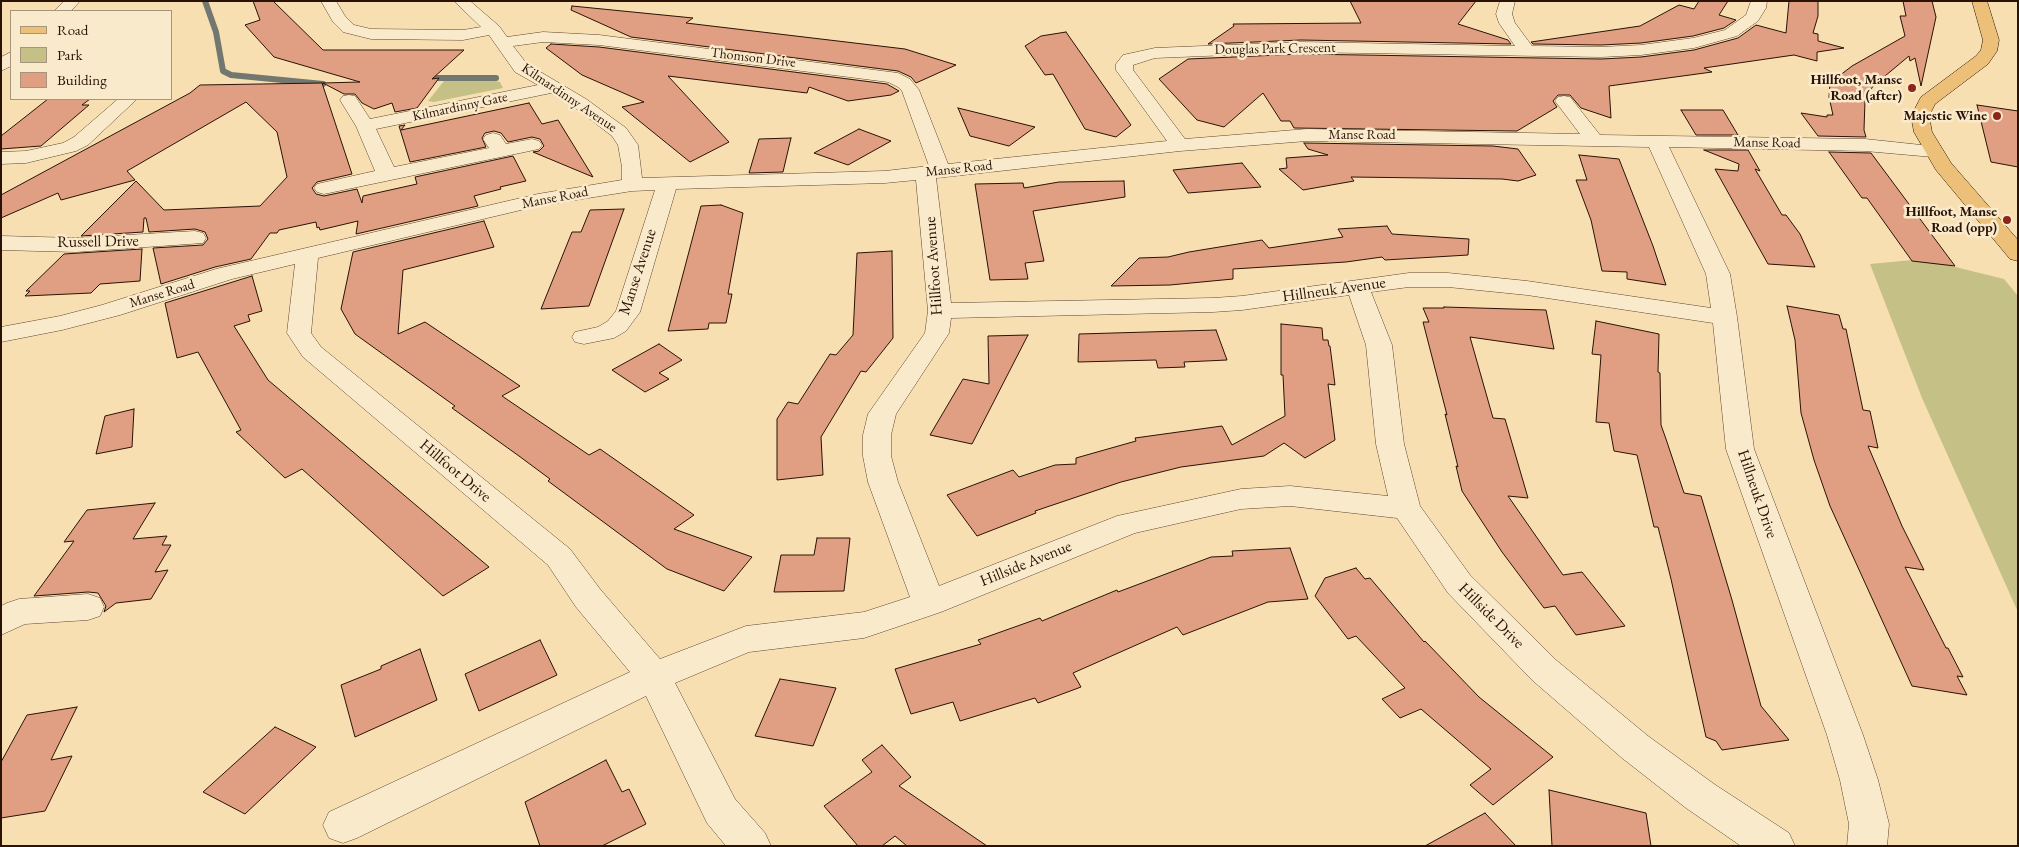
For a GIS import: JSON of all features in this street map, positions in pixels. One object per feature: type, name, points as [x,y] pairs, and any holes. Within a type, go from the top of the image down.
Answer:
[{"type":"main road","points":[[1979,1],[1991,40],[1989,51],[1982,60],[1927,101],[1920,116],[1922,132],[1943,166],[2018,254]]},
{"type":"street","points":[[63,10],[73,1]]},
{"type":"street","name":"Thomson Drive","points":[[328,1],[339,19],[349,29],[371,34],[543,37],[598,40],[892,77],[904,83],[910,90],[933,172]]},
{"type":"street","name":"Kilmardinny Avenue","points":[[461,1],[498,36],[521,68],[555,87],[619,132],[628,145],[632,167],[632,185]]},
{"type":"street","points":[[1508,1],[1504,14],[1507,24],[1527,51]]},
{"type":"street","name":"Douglas Park Crescent","points":[[1180,144],[1125,70],[1124,64],[1128,59],[1154,53],[1282,47],[1634,51],[1694,43],[1731,33],[1752,18],[1758,8],[1759,1]]},
{"type":"street","name":"Kilmardinny Gate","points":[[365,126],[555,87]]},
{"type":"street","points":[[1,158],[26,157],[69,147],[81,141],[127,100]]},
{"type":"street","points":[[349,100],[365,126],[387,174]]},
{"type":"street","points":[[1564,101],[1594,139]]},
{"type":"street","name":"Manse Road","points":[[1,335],[62,323],[224,274],[307,254],[538,200],[632,185],[667,182],[844,179],[933,172],[1180,144],[1324,134],[1872,146],[1933,152]]},
{"type":"street","name":"Hillneuk Drive","points":[[1656,141],[1718,274],[1725,317],[1740,449],[1860,780],[1869,824],[1867,846]]},
{"type":"street","points":[[324,188],[387,174],[497,145],[532,144]]},
{"type":"street","name":"Hillfoot Avenue","points":[[929,603],[883,482],[877,456],[877,434],[882,414],[937,333],[940,311],[933,172]]},
{"type":"street","name":"Manse Avenue","points":[[584,337],[605,332],[617,326],[628,312],[667,182]]},
{"type":"street","name":"Russell Drive","points":[[1,243],[76,245],[196,238]]},
{"type":"street","name":"Hillfoot Drive","points":[[307,254],[299,332],[312,352],[559,557],[588,598],[654,676],[721,810],[750,846]]},
{"type":"street","name":"Hillneuk Avenue","points":[[940,311],[1213,305],[1242,303],[1409,280],[1480,282],[1725,317]]},
{"type":"street","name":"Hillside Drive","points":[[1357,286],[1379,345],[1390,444],[1406,508],[1458,584],[1544,670],[1635,747],[1700,796],[1775,846]]},
{"type":"street","name":"Hillside Avenue","points":[[654,676],[746,638],[864,625],[929,603],[1128,524],[1241,499],[1290,496],[1406,508]]},
{"type":"street","points":[[1,622],[19,612],[88,606]]},
{"type":"street","points":[[343,825],[654,676]]},
{"type":"green space","points":[[487,79],[500,82],[503,88],[434,102],[428,101],[444,81]]},
{"type":"green space","points":[[1923,259],[2004,279],[2018,296],[2018,612],[1922,398],[1870,264]]},
{"type":"building","points":[[253,1],[273,1],[323,50],[464,50],[432,79],[439,78],[417,108],[395,112],[392,103],[374,109],[362,103],[355,94],[344,94],[323,83],[360,82],[274,57],[245,25],[260,20]]},
{"type":"building","points":[[1350,1],[1476,1],[1458,24],[1508,40],[1511,44],[1301,40],[1208,44],[1234,26],[1233,24],[1361,23]]},
{"type":"building","points":[[1699,1],[1728,1],[1719,15],[1736,20],[1724,28],[1693,36],[1641,43],[1601,45],[1533,44],[1531,42],[1640,26],[1679,5],[1694,9]]},
{"type":"building","points":[[1789,1],[1818,1],[1818,16],[1813,33],[1818,34],[1818,41],[1844,48],[1817,52],[1817,61],[1794,55],[1704,68],[1712,72],[1609,86],[1611,118],[1581,108],[1570,95],[1558,95],[1553,101],[1557,107],[1517,131],[1294,128],[1290,121],[1281,121],[1263,93],[1224,127],[1197,120],[1159,79],[1188,59],[1301,54],[1601,59],[1641,57],[1694,50],[1738,38],[1756,25],[1786,33]]},
{"type":"building","points":[[1903,1],[1932,1],[1936,17],[1921,86],[1915,58],[1910,61],[1909,56],[1873,86],[1865,100],[1864,130],[1866,137],[1818,136],[1801,113],[1827,117],[1827,115],[1833,115],[1829,97],[1830,83],[1852,66],[1905,36],[1900,16],[1906,16]]},
{"type":"building","points":[[572,6],[693,18],[686,23],[905,49],[956,65],[916,83],[911,77],[898,71],[631,37],[571,10]]},
{"type":"building","points":[[1066,32],[1131,125],[1116,137],[1085,129],[1053,74],[1045,75],[1025,46],[1041,36]]},
{"type":"building","points":[[551,44],[599,47],[887,84],[899,91],[891,95],[848,101],[809,87],[807,93],[668,76],[729,142],[690,162],[622,107],[644,102],[582,75],[546,48]]},
{"type":"building","points":[[322,83],[352,174],[317,182],[312,188],[316,194],[324,196],[357,189],[362,203],[363,196],[417,184],[415,177],[513,156],[526,181],[474,196],[478,206],[356,234],[358,221],[320,230],[319,227],[317,228],[316,222],[279,230],[277,233],[270,233],[251,259],[215,267],[161,284],[153,248],[203,245],[208,239],[205,232],[195,229],[149,232],[146,218],[144,218],[143,232],[81,236],[136,181],[164,210],[260,206],[287,177],[277,132],[246,102],[127,171],[135,180],[61,200],[58,193],[1,218],[1,195],[190,93],[200,85]]},
{"type":"building","points":[[47,100],[89,100],[82,105],[89,105],[41,146],[1,149],[1,136]]},
{"type":"building","points":[[529,103],[542,124],[558,120],[593,177],[533,152],[539,151],[544,146],[540,139],[532,137],[508,142],[501,133],[494,131],[485,133],[482,138],[486,147],[410,162],[399,126],[405,125],[401,130]]},
{"type":"building","points":[[1977,105],[2018,111],[2018,167],[1991,162]]},
{"type":"building","points":[[958,108],[1035,127],[1009,146],[970,136]]},
{"type":"building","points":[[1681,110],[1723,110],[1738,135],[1696,135]]},
{"type":"building","points":[[859,129],[891,141],[848,165],[814,153]]},
{"type":"building","points":[[791,138],[783,172],[749,173],[759,139]]},
{"type":"building","points":[[1304,143],[1493,146],[1518,149],[1536,175],[1518,181],[1502,179],[1351,177],[1354,181],[1303,190],[1279,169],[1287,168],[1286,158],[1328,155],[1308,149]]},
{"type":"building","points":[[1704,150],[1748,150],[1760,171],[1755,169],[1782,215],[1786,215],[1800,234],[1815,267],[1768,264],[1715,169],[1738,171],[1739,164]]},
{"type":"building","points":[[1829,152],[1871,153],[1955,266],[1912,261],[1867,198],[1862,198]]},
{"type":"building","points":[[1579,155],[1619,159],[1666,285],[1627,279],[1627,272],[1602,271],[1591,220],[1576,180],[1587,180]]},
{"type":"building","points":[[1242,163],[1261,187],[1188,193],[1173,170]]},
{"type":"building","points":[[1124,181],[1125,197],[1033,211],[1044,261],[1025,263],[1028,279],[990,280],[975,184],[1023,183],[1024,188],[1059,182]]},
{"type":"building","points":[[721,205],[743,213],[728,294],[732,294],[726,323],[709,323],[708,329],[668,331],[701,206]]},
{"type":"building","points":[[624,209],[589,306],[541,309],[572,232],[581,232],[590,210]]},
{"type":"building","points":[[484,221],[494,247],[403,270],[398,334],[425,322],[520,386],[502,396],[589,455],[600,449],[694,515],[674,529],[752,557],[724,591],[667,569],[548,481],[550,479],[452,408],[455,406],[355,334],[341,309],[353,252]]},
{"type":"building","points":[[1387,226],[1392,234],[1469,239],[1468,255],[1385,260],[1382,257],[1346,262],[1233,269],[1233,279],[1170,285],[1111,286],[1139,258],[1168,257],[1262,240],[1269,248],[1343,237],[1338,229]]},
{"type":"building","points":[[142,249],[140,281],[100,284],[91,293],[25,296],[30,291],[26,291],[64,254]]},
{"type":"building","points":[[892,251],[893,338],[866,372],[861,371],[821,437],[823,475],[777,480],[777,419],[788,402],[798,404],[830,354],[836,355],[853,335],[857,253]]},
{"type":"building","points":[[252,276],[262,311],[248,315],[250,321],[234,326],[268,380],[489,567],[443,596],[302,469],[285,478],[236,432],[241,430],[198,352],[177,358],[165,303]]},
{"type":"building","points":[[1787,306],[1839,315],[1843,329],[1846,329],[1863,410],[1870,411],[1878,448],[1868,446],[1902,526],[1924,570],[1905,567],[1946,648],[1948,648],[1963,677],[1957,676],[1967,695],[1912,686],[1830,506],[1814,460],[1801,413],[1795,340]]},
{"type":"building","points":[[1423,308],[1546,310],[1554,349],[1470,337],[1493,418],[1505,419],[1528,498],[1508,496],[1563,575],[1582,572],[1625,626],[1576,635],[1555,606],[1544,608],[1502,552],[1462,491],[1445,414],[1447,415],[1423,322],[1429,322]]},
{"type":"building","points":[[1596,321],[1659,334],[1658,372],[1660,373],[1661,425],[1684,493],[1701,496],[1761,706],[1789,740],[1722,750],[1716,741],[1706,737],[1671,579],[1658,527],[1654,527],[1637,455],[1614,451],[1609,423],[1596,422],[1601,355],[1592,354]]},
{"type":"building","points":[[1281,324],[1322,328],[1323,340],[1328,340],[1330,346],[1335,385],[1328,384],[1335,440],[1305,458],[1284,443],[1264,456],[1181,467],[1121,482],[1035,511],[1036,513],[977,536],[947,495],[1013,470],[1019,477],[1055,465],[1076,464],[1076,458],[1136,441],[1135,438],[1222,426],[1232,445],[1285,416],[1283,375],[1281,375]]},
{"type":"building","points":[[1216,330],[1227,360],[1184,362],[1185,367],[1158,368],[1156,360],[1078,362],[1079,334]]},
{"type":"building","points":[[1028,335],[972,444],[930,435],[963,379],[989,384],[988,336]]},
{"type":"building","points":[[659,344],[682,360],[659,373],[669,379],[645,392],[612,370]]},
{"type":"building","points":[[134,409],[132,447],[96,454],[105,416]]},
{"type":"building","points":[[155,503],[133,539],[167,536],[162,545],[171,545],[155,572],[168,570],[151,599],[116,603],[104,612],[106,606],[98,593],[34,596],[74,541],[64,542],[87,510]]},
{"type":"building","points":[[817,538],[850,538],[844,591],[774,592],[781,555],[814,555]]},
{"type":"building","points":[[1290,548],[1308,599],[1268,602],[1183,635],[1177,627],[1073,673],[1081,687],[1038,703],[1035,698],[960,721],[953,702],[911,714],[895,669],[981,644],[978,640],[1040,618],[1042,621],[1117,590],[1118,592],[1211,557],[1233,556],[1232,551]]},
{"type":"building","points":[[1356,568],[1365,579],[1370,578],[1424,642],[1479,697],[1553,757],[1493,805],[1470,785],[1491,769],[1421,709],[1400,718],[1382,699],[1405,688],[1356,636],[1348,639],[1315,596],[1325,578]]},
{"type":"building","points":[[540,640],[557,675],[479,711],[465,674]]},
{"type":"building","points":[[420,649],[437,700],[355,737],[341,685],[381,669],[381,666]]},
{"type":"building","points":[[780,679],[836,688],[813,746],[755,736]]},
{"type":"building","points":[[77,707],[51,760],[72,756],[45,811],[1,818],[1,762],[27,715]]},
{"type":"building","points":[[275,727],[316,747],[245,814],[203,792]]},
{"type":"building","points":[[882,745],[911,777],[899,786],[987,846],[907,846],[895,836],[882,846],[858,846],[824,806],[872,772],[862,760]]},
{"type":"building","points":[[606,760],[622,792],[629,789],[646,824],[602,846],[540,846],[525,802]]},
{"type":"building","points":[[1549,790],[1646,813],[1651,846],[1552,846]]},
{"type":"building","points":[[1485,813],[1516,846],[1425,846]]},
{"type":"waterway","points":[[205,1],[216,32],[223,71],[231,75],[323,84]]},
{"type":"waterway","points":[[420,78],[496,78]]},
{"type":"place","name":"Hillfoot, Manse Road (after)","points":[[1912,88]]},
{"type":"place","name":"Majestic Wine","points":[[1997,116]]},
{"type":"place","name":"Hillfoot, Manse Road (opp)","points":[[2007,220]]}]
